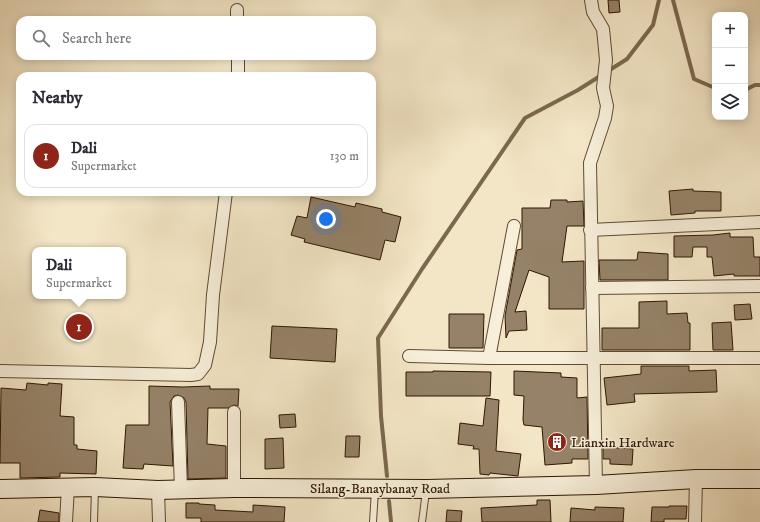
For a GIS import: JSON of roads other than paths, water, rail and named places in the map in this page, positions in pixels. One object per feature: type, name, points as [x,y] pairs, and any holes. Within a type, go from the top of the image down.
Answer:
[{"type":"main road","name":"Silang-Banaybanay Road","points":[[0,489],[95,487],[158,490],[234,488],[427,489],[596,485],[696,479],[760,479]]},
{"type":"street","points":[[591,0],[593,12],[603,30],[605,63],[603,88],[607,106],[605,118],[590,163],[590,230],[596,485]]},
{"type":"street","points":[[238,60],[238,72]]},
{"type":"street","points":[[0,371],[198,374],[205,365],[210,342],[213,295],[225,196]]},
{"type":"street","points":[[590,230],[760,222]]},
{"type":"street","points":[[489,358],[514,226]]},
{"type":"street","points":[[592,288],[760,286]]},
{"type":"street","points":[[408,356],[489,358],[760,358]]},
{"type":"street","points":[[178,402],[181,490]]},
{"type":"street","points":[[234,412],[234,488]]},
{"type":"street","points":[[695,522],[696,479]]},
{"type":"street","points":[[66,522],[68,487]]},
{"type":"street","points":[[158,490],[159,522]]},
{"type":"lane","points":[[94,522],[95,487]]},
{"type":"lane","points":[[373,522],[375,488]]},
{"type":"lane","points":[[422,522],[427,489]]},
{"type":"waterway","points":[[387,476],[381,416],[378,338],[422,269],[525,118],[578,90],[627,59],[653,25],[659,0]]},
{"type":"waterway","points":[[673,0],[694,79],[712,87]]},
{"type":"waterway","points":[[748,88],[755,85],[760,85]]},
{"type":"waterway","points":[[389,501],[391,522]]},
{"type":"place","name":"Dali","points":[[79,327]]},
{"type":"place","name":"Lianxin Hardware","points":[[557,442]]}]
